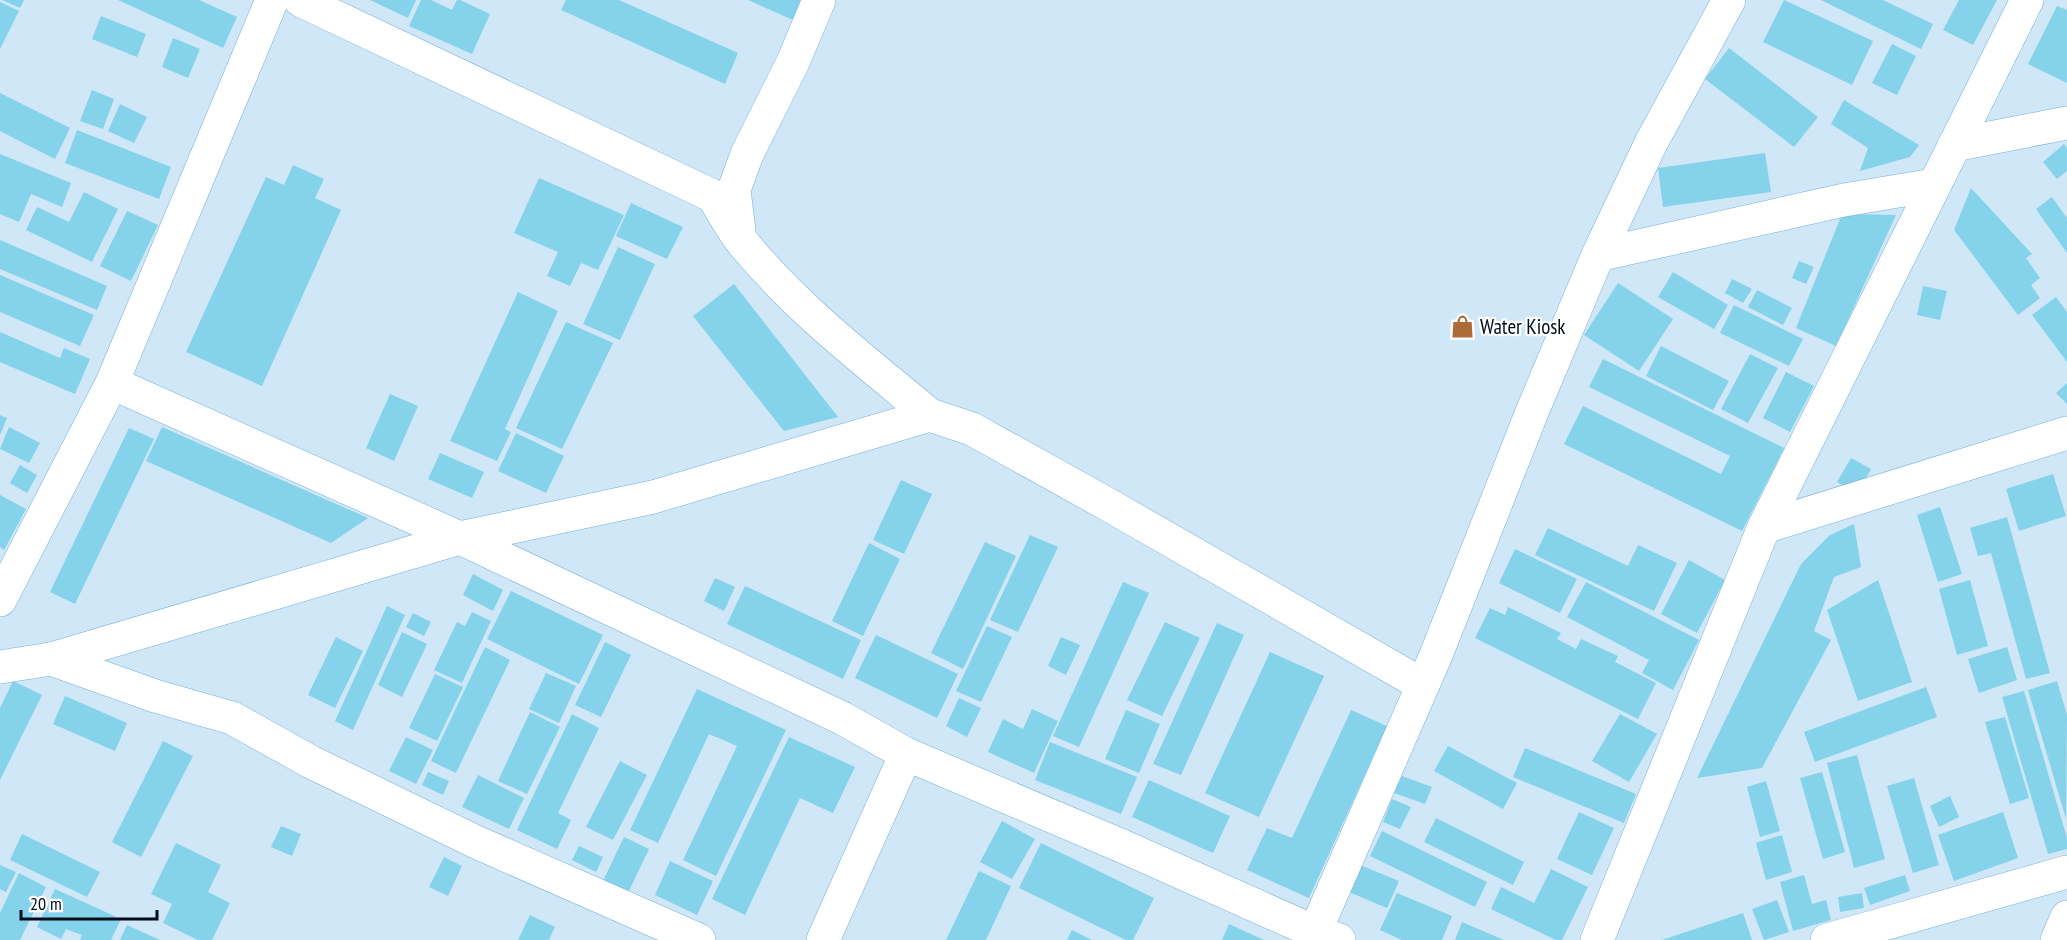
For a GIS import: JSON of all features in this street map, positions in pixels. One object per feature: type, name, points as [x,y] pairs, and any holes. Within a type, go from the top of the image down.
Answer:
[{"type":"street","points":[[0,600],[112,383],[272,0]]},
{"type":"street","points":[[300,0],[713,196],[741,241],[770,275],[809,314],[930,415],[972,429],[1423,685]]},
{"type":"street","points":[[741,241],[734,190],[747,154],[793,62],[819,0]]},
{"type":"street","points":[[112,383],[460,538],[842,718],[906,754],[1327,936],[1423,685],[1532,412],[1598,255],[1651,142],[1729,0]]},
{"type":"street","points":[[1597,940],[1764,527],[2027,0]]},
{"type":"street","points":[[1954,145],[2067,123]]},
{"type":"street","points":[[1598,255],[1844,200],[1934,185]]},
{"type":"street","points":[[0,667],[51,658],[460,538],[653,497],[930,415]]},
{"type":"street","points":[[1764,527],[2067,433]]},
{"type":"street","points":[[51,658],[155,696],[232,718],[312,762],[476,842],[672,926],[699,940]]},
{"type":"street","points":[[823,940],[906,754]]},
{"type":"street","points":[[1827,940],[2067,872]]},
{"type":"street","points":[[2057,940],[2067,917]]},
{"type":"building","points":[[2,0],[24,0],[20,8]]},
{"type":"building","points":[[118,0],[199,0],[237,17],[223,48]]},
{"type":"building","points":[[370,0],[416,0],[408,18]]},
{"type":"building","points":[[421,0],[431,0],[452,10],[457,0],[460,0],[490,14],[472,54],[409,26]]},
{"type":"building","points":[[566,0],[619,0],[738,53],[725,84],[561,10]]},
{"type":"building","points":[[748,0],[802,0],[793,20]]},
{"type":"building","points":[[1784,0],[1873,41],[1852,85],[1763,42]]},
{"type":"building","points":[[1821,0],[1883,0],[1933,24],[1921,49]]},
{"type":"building","points":[[1959,0],[1997,0],[1973,45],[1943,30]]},
{"type":"building","points":[[0,2],[19,11],[0,49]]},
{"type":"building","points":[[2057,6],[2067,10],[2067,83],[2028,64]]},
{"type":"building","points":[[101,16],[146,34],[137,57],[92,39]]},
{"type":"building","points":[[173,38],[200,49],[188,78],[162,67]]},
{"type":"building","points":[[1892,44],[1916,56],[1897,95],[1872,83]]},
{"type":"building","points":[[1729,48],[1818,117],[1794,147],[1705,79]]},
{"type":"building","points":[[92,90],[114,99],[103,129],[80,121]]},
{"type":"building","points":[[0,93],[70,128],[55,159],[0,131]]},
{"type":"building","points":[[1844,100],[1919,145],[1910,157],[1860,171],[1868,148],[1831,124]]},
{"type":"building","points":[[120,104],[147,117],[134,143],[108,131]]},
{"type":"building","points":[[77,130],[171,167],[159,199],[65,163]]},
{"type":"building","points":[[2064,144],[2067,148],[2067,171],[2057,179],[2043,162]]},
{"type":"building","points":[[1765,153],[1771,192],[1663,207],[1658,168]]},
{"type":"building","points":[[0,154],[71,183],[62,207],[31,194],[19,222],[0,214]]},
{"type":"building","points":[[293,165],[324,179],[315,198],[341,210],[262,386],[186,352],[266,177],[284,185]]},
{"type":"building","points":[[539,178],[624,215],[598,270],[581,263],[570,286],[547,276],[558,252],[514,233]]},
{"type":"building","points":[[1971,188],[2032,254],[2026,258],[2040,278],[2031,285],[2040,298],[2018,315],[1954,230]]},
{"type":"building","points":[[84,192],[118,209],[92,262],[26,230],[37,207],[69,222]]},
{"type":"building","points":[[2052,197],[2067,218],[2067,253],[2036,209]]},
{"type":"building","points":[[631,203],[683,227],[667,259],[616,236]]},
{"type":"building","points":[[127,211],[158,225],[131,281],[100,266]]},
{"type":"building","points":[[1842,214],[1896,215],[1836,346],[1796,328]]},
{"type":"building","points":[[0,240],[107,286],[97,310],[0,269]]},
{"type":"building","points":[[618,247],[655,264],[620,340],[583,324]]},
{"type":"building","points":[[1799,261],[1814,267],[1806,284],[1792,278]]},
{"type":"building","points":[[1673,272],[1728,305],[1714,329],[1658,297]]},
{"type":"building","points":[[0,275],[94,315],[80,346],[0,312]]},
{"type":"building","points":[[1732,279],[1752,289],[1743,303],[1725,293]]},
{"type":"building","points":[[1618,283],[1673,319],[1639,371],[1584,335]]},
{"type":"building","points":[[734,284],[838,417],[784,431],[693,316]]},
{"type":"building","points":[[1923,286],[1947,291],[1940,320],[1917,315]]},
{"type":"building","points":[[1757,290],[1792,308],[1783,325],[1748,307]]},
{"type":"building","points":[[518,292],[558,311],[505,429],[511,432],[497,461],[450,441]]},
{"type":"building","points":[[2056,297],[2067,312],[2067,362],[2032,315]]},
{"type":"building","points":[[1734,305],[1803,339],[1789,366],[1720,333]]},
{"type":"building","points":[[566,322],[613,343],[562,449],[516,428]]},
{"type":"building","points":[[0,332],[60,358],[64,348],[90,359],[75,394],[0,362]]},
{"type":"building","points":[[1661,346],[1729,381],[1713,410],[1646,376]]},
{"type":"building","points":[[1750,354],[1778,368],[1748,423],[1721,409]]},
{"type":"building","points":[[1603,359],[1784,448],[1742,531],[1564,444],[1583,406],[1721,474],[1730,456],[1589,387]]},
{"type":"building","points":[[1786,372],[1814,386],[1790,432],[1763,418]]},
{"type":"building","points":[[2067,383],[2067,404],[2056,393]]},
{"type":"building","points":[[390,394],[418,406],[394,461],[366,448]]},
{"type":"building","points":[[0,415],[7,418],[0,435]]},
{"type":"building","points":[[9,427],[40,443],[29,463],[0,449]]},
{"type":"building","points":[[162,427],[368,518],[331,543],[146,461]]},
{"type":"building","points":[[129,428],[154,439],[75,604],[50,592]]},
{"type":"building","points":[[516,433],[564,456],[546,493],[498,471]]},
{"type":"building","points":[[440,453],[484,472],[472,498],[428,479]]},
{"type":"building","points":[[1851,458],[1871,469],[1857,494],[1837,482]]},
{"type":"building","points":[[20,465],[37,475],[27,493],[10,483]]},
{"type":"building","points":[[2053,474],[2066,516],[2019,531],[2006,489]]},
{"type":"building","points":[[901,480],[932,494],[904,554],[873,540]]},
{"type":"building","points":[[0,495],[26,509],[4,550],[0,547]]},
{"type":"building","points":[[1940,507],[1962,574],[1938,582],[1917,515]]},
{"type":"building","points":[[2007,517],[2050,673],[2026,679],[1991,553],[1978,556],[1970,528]]},
{"type":"building","points":[[1854,524],[1861,567],[1834,577],[1814,631],[1831,640],[1762,768],[1697,778],[1801,564],[1830,535]]},
{"type":"building","points":[[1548,528],[1628,566],[1638,545],[1677,563],[1654,611],[1535,555]]},
{"type":"building","points":[[1030,535],[1058,547],[1018,632],[990,620]]},
{"type":"building","points":[[985,542],[1016,556],[963,669],[931,653]]},
{"type":"building","points":[[869,543],[900,559],[863,636],[832,621]]},
{"type":"building","points":[[1515,549],[1577,579],[1560,613],[1499,583]]},
{"type":"building","points":[[1689,560],[1725,580],[1697,633],[1661,614]]},
{"type":"building","points":[[473,574],[503,590],[493,611],[463,595]]},
{"type":"building","points":[[715,578],[735,587],[724,611],[704,601]]},
{"type":"building","points":[[1878,580],[1912,682],[1858,701],[1827,610]]},
{"type":"building","points":[[1970,580],[1988,646],[1957,655],[1939,589]]},
{"type":"building","points":[[1123,582],[1149,593],[1079,747],[1053,736]]},
{"type":"building","points":[[1586,582],[1699,640],[1673,690],[1642,673],[1649,660],[1567,617]]},
{"type":"building","points":[[745,586],[861,640],[843,679],[727,624]]},
{"type":"building","points":[[511,591],[603,635],[579,684],[487,639]]},
{"type":"building","points":[[387,606],[405,615],[353,730],[335,721]]},
{"type":"building","points":[[1508,607],[1561,633],[1557,639],[1576,649],[1581,639],[1618,656],[1615,662],[1656,683],[1638,719],[1475,638],[1490,608],[1505,615]]},
{"type":"building","points":[[472,612],[491,621],[462,683],[434,670],[457,622],[465,626]]},
{"type":"building","points":[[413,613],[431,622],[424,636],[406,627]]},
{"type":"building","points":[[1165,622],[1200,638],[1162,716],[1127,700]]},
{"type":"building","points":[[1217,623],[1244,635],[1181,775],[1153,764]]},
{"type":"building","points":[[987,626],[1012,637],[981,702],[956,691]]},
{"type":"building","points":[[402,632],[427,644],[402,697],[378,685]]},
{"type":"building","points":[[876,635],[958,674],[937,718],[855,678]]},
{"type":"building","points":[[336,637],[363,651],[335,708],[308,695]]},
{"type":"building","points":[[1061,637],[1080,645],[1066,675],[1048,666]]},
{"type":"building","points":[[605,642],[631,655],[601,717],[575,705]]},
{"type":"building","points":[[485,647],[510,660],[456,773],[431,761]]},
{"type":"building","points":[[2007,647],[2017,680],[1979,693],[1968,659]]},
{"type":"building","points":[[1270,652],[1324,676],[1259,817],[1205,793]]},
{"type":"building","points":[[546,673],[576,686],[559,723],[529,709]]},
{"type":"building","points":[[435,674],[463,687],[437,741],[409,728]]},
{"type":"building","points":[[13,681],[42,695],[0,780],[0,708]]},
{"type":"building","points":[[2057,681],[2067,715],[2066,819],[2028,690]]},
{"type":"building","points":[[1926,687],[1937,717],[1815,762],[1804,732]]},
{"type":"building","points":[[697,689],[786,730],[716,876],[683,860],[737,746],[709,734],[658,843],[630,830]]},
{"type":"building","points":[[2024,691],[2067,838],[2067,849],[2048,854],[2002,697]]},
{"type":"building","points":[[65,696],[127,723],[115,751],[53,724]]},
{"type":"building","points":[[959,698],[981,708],[967,737],[946,726]]},
{"type":"building","points":[[1032,709],[1058,721],[1034,773],[988,752],[1003,719],[1023,729]]},
{"type":"building","points":[[1126,710],[1160,724],[1139,773],[1105,759]]},
{"type":"building","points":[[1351,710],[1387,726],[1309,898],[1247,870],[1267,828],[1292,838]]},
{"type":"building","points":[[530,712],[560,727],[527,794],[498,781]]},
{"type":"building","points":[[572,714],[599,728],[558,813],[571,820],[557,849],[517,830]]},
{"type":"building","points":[[1620,714],[1657,734],[1629,782],[1592,761]]},
{"type":"building","points":[[2005,717],[2029,798],[2010,804],[1985,722]]},
{"type":"building","points":[[406,737],[433,750],[416,784],[389,771]]},
{"type":"building","points":[[789,737],[855,767],[833,813],[800,798],[745,915],[712,899]]},
{"type":"building","points":[[163,741],[193,756],[141,857],[112,842]]},
{"type":"building","points":[[1050,742],[1137,777],[1121,814],[1035,780]]},
{"type":"building","points":[[1448,746],[1517,783],[1503,809],[1434,771]]},
{"type":"building","points":[[1525,748],[1636,794],[1624,823],[1513,777]]},
{"type":"building","points":[[1857,755],[1885,859],[1854,868],[1827,763]]},
{"type":"building","points":[[620,761],[647,775],[613,840],[586,827]]},
{"type":"building","points":[[428,772],[449,781],[443,795],[422,785]]},
{"type":"building","points":[[1822,772],[1845,852],[1823,859],[1800,778]]},
{"type":"building","points":[[478,775],[524,798],[509,829],[462,807]]},
{"type":"building","points":[[1402,776],[1432,787],[1425,804],[1394,793]]},
{"type":"building","points":[[1914,778],[1939,865],[1913,873],[1887,786]]},
{"type":"building","points":[[1149,780],[1230,816],[1213,853],[1132,817]]},
{"type":"building","points":[[1766,781],[1780,831],[1760,837],[1747,787]]},
{"type":"building","points":[[1950,796],[1959,817],[1939,827],[1930,806]]},
{"type":"building","points":[[1392,799],[1411,807],[1400,829],[1383,822]]},
{"type":"building","points":[[1579,812],[1614,828],[1592,875],[1557,859]]},
{"type":"building","points":[[2003,812],[2018,858],[1954,881],[1938,835]]},
{"type":"building","points":[[1436,818],[1524,862],[1513,885],[1424,842]]},
{"type":"building","points":[[1002,821],[1035,839],[1012,879],[980,862]]},
{"type":"building","points":[[281,826],[301,834],[292,856],[271,847]]},
{"type":"building","points":[[1382,831],[1487,882],[1475,907],[1370,856]]},
{"type":"building","points":[[22,834],[100,872],[87,897],[10,860]]},
{"type":"building","points":[[1782,835],[1792,872],[1766,880],[1756,843]]},
{"type":"building","points":[[624,837],[649,849],[627,895],[602,883]]},
{"type":"building","points":[[176,843],[221,865],[208,892],[230,903],[212,940],[198,940],[163,923],[172,904],[151,894]]},
{"type":"building","points":[[1041,843],[1154,898],[1133,940],[1126,940],[1019,888]]},
{"type":"building","points":[[579,846],[603,857],[596,872],[572,860]]},
{"type":"building","points":[[444,857],[462,866],[448,896],[429,887]]},
{"type":"building","points":[[670,861],[713,881],[697,915],[655,895]]},
{"type":"building","points":[[0,865],[16,872],[6,892],[0,889]]},
{"type":"building","points":[[1360,865],[1399,881],[1387,908],[1349,892]]},
{"type":"building","points":[[1551,869],[1588,887],[1562,940],[1556,940],[1491,909],[1501,887],[1534,903]]},
{"type":"building","points":[[979,871],[1011,886],[986,940],[946,940]]},
{"type":"building","points":[[19,873],[46,887],[20,940],[0,940],[0,913]]},
{"type":"building","points":[[1804,875],[1812,904],[1826,900],[1831,920],[1793,931],[1780,882]]},
{"type":"building","points":[[1905,875],[1910,891],[1870,905],[1864,888]]},
{"type":"building","points":[[55,889],[121,919],[111,940],[80,940],[82,935],[66,929],[61,939],[37,927]]},
{"type":"building","points":[[1397,893],[1452,916],[1442,940],[1402,940],[1380,930]]},
{"type":"building","points":[[1862,893],[1864,908],[1840,912],[1838,897]]},
{"type":"building","points":[[1777,900],[1789,932],[1764,940],[1752,909]]},
{"type":"building","points":[[1743,913],[1752,940],[1662,940]]},
{"type":"building","points":[[530,915],[555,927],[549,940],[518,940]]},
{"type":"building","points":[[1462,922],[1504,940],[1455,940]]},
{"type":"building","points":[[1229,924],[1264,940],[1222,940]]},
{"type":"building","points":[[127,925],[160,940],[120,940]]},
{"type":"building","points":[[1072,930],[1092,940],[1067,940]]},
{"type":"place","name":"Water Kiosk","points":[[1462,326]]}]
